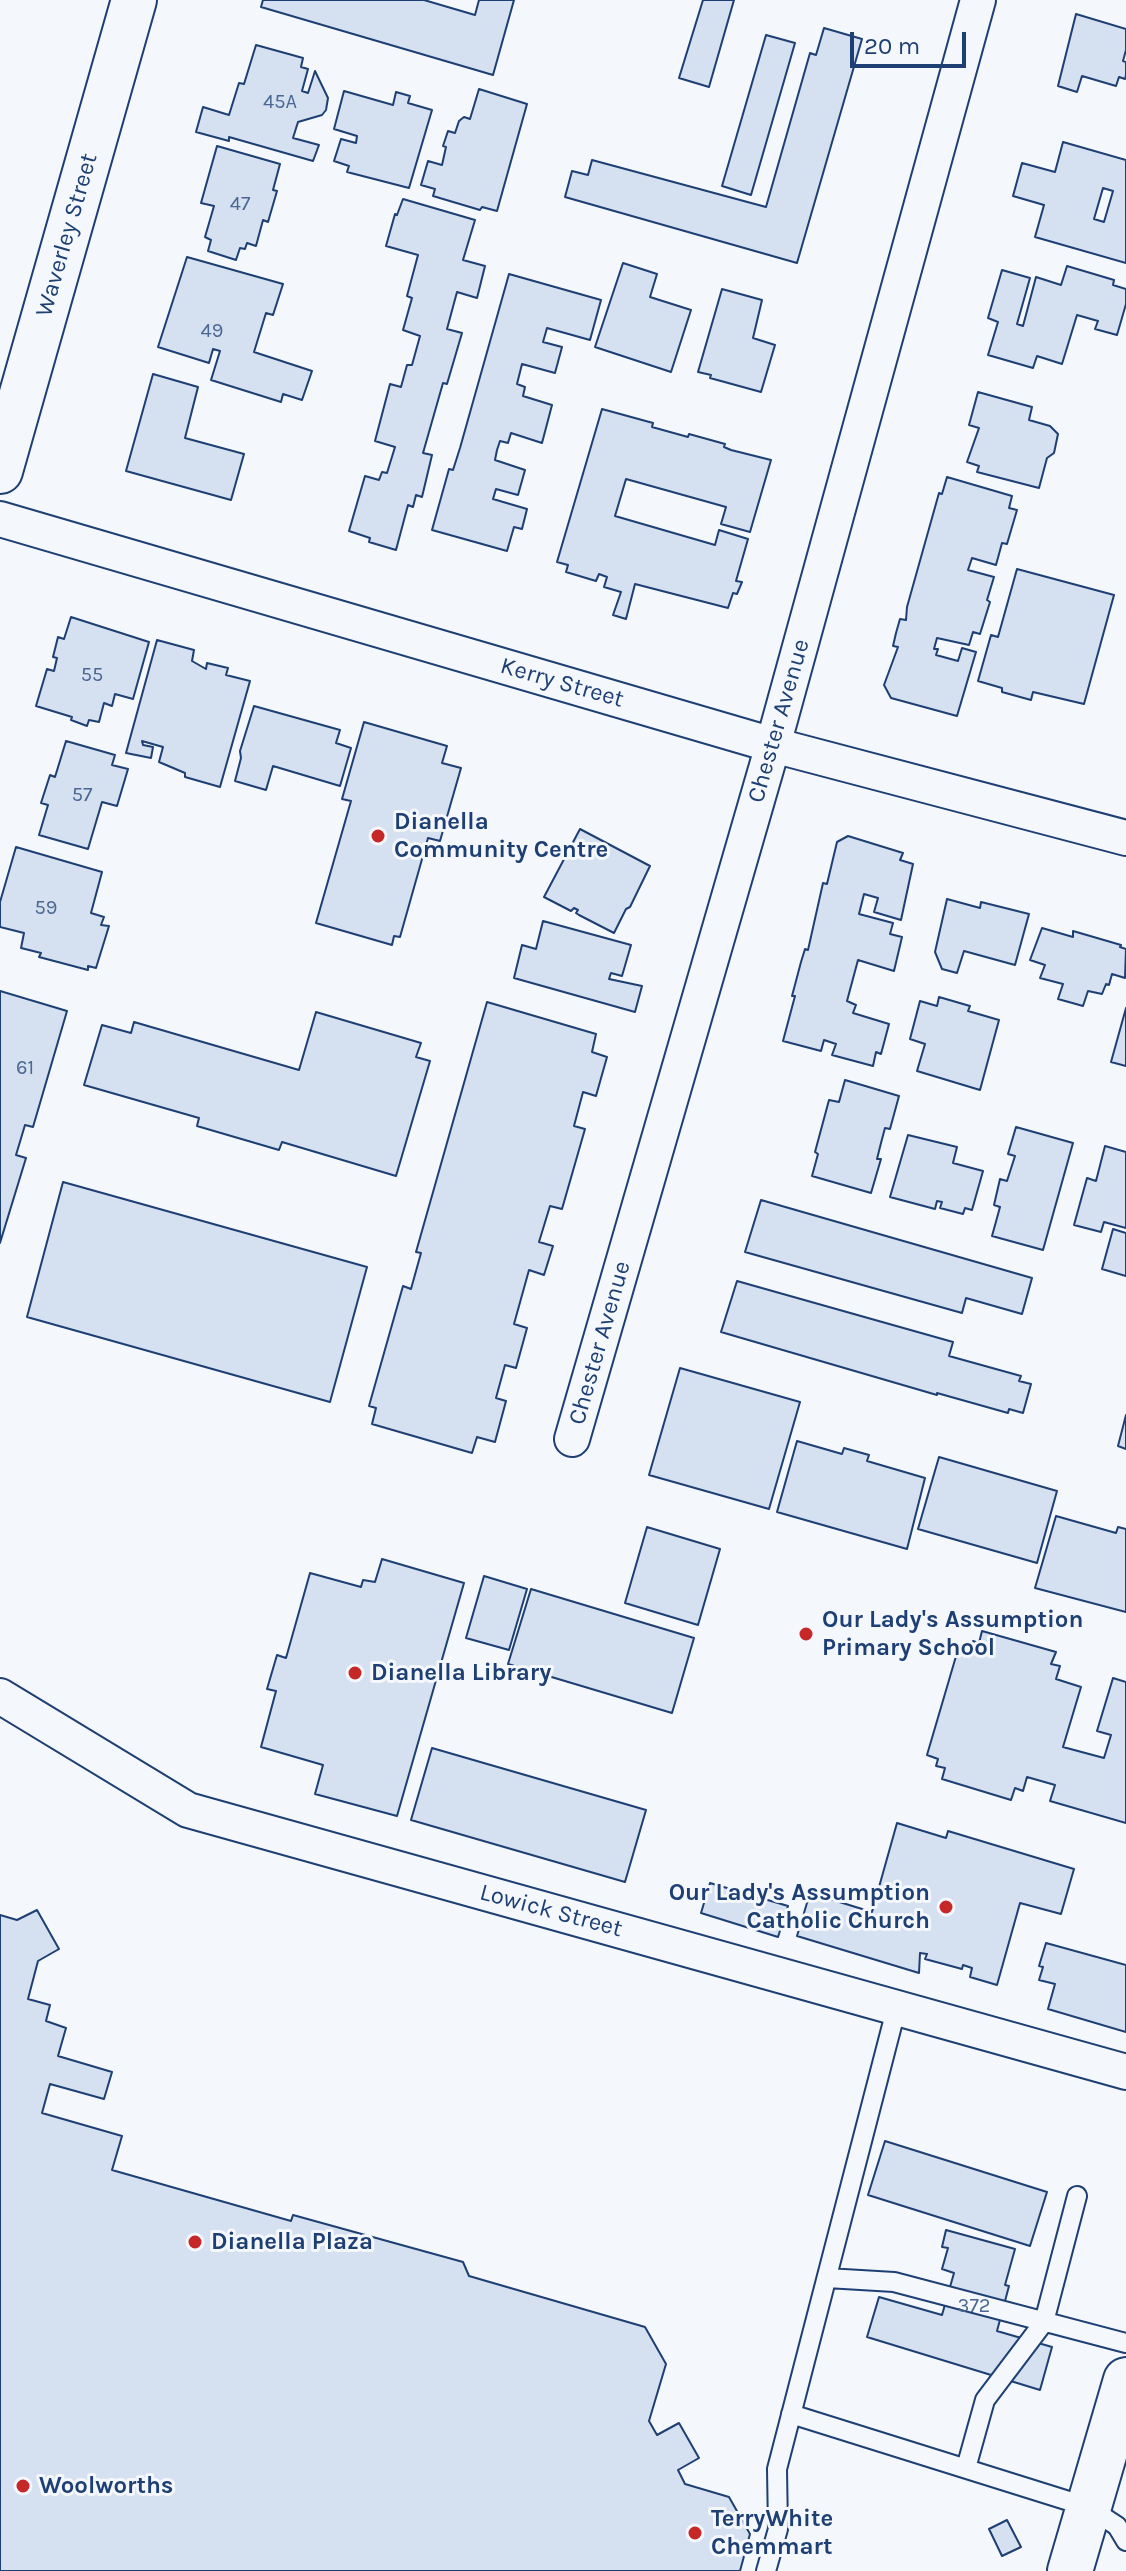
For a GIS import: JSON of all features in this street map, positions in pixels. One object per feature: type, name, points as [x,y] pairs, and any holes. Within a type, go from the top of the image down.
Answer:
[{"type":"street","name":"Waverley Street","points":[[0,471],[134,0]]},
{"type":"street","name":"Chester Avenue","points":[[572,1439],[773,745],[978,0]]},
{"type":"street","name":"Kerry Street","points":[[0,519],[773,745],[1126,838]]},
{"type":"street","name":"Lowick Street","points":[[0,1696],[188,1810],[1126,2072]]},
{"type":"street","points":[[1070,2571],[1126,2380]]},
{"type":"lane","points":[[766,2571],[778,2529],[777,2469],[897,2006]]},
{"type":"lane","points":[[966,2468],[985,2400],[1044,2322],[1077,2196]]},
{"type":"lane","points":[[827,2278],[894,2282],[1126,2343]]},
{"type":"lane","points":[[791,2414],[1088,2507],[1117,2526],[1126,2541]]},
{"type":"building","points":[[263,0],[424,0],[475,15],[479,0],[514,0],[493,75],[261,7]]},
{"type":"building","points":[[703,0],[734,0],[709,87],[679,78]]},
{"type":"building","points":[[1076,14],[1126,29],[1123,61],[1126,62],[1126,75],[1125,79],[1119,77],[1116,86],[1082,76],[1077,92],[1058,86]]},
{"type":"building","points":[[824,28],[862,39],[797,263],[565,197],[572,171],[588,175],[592,160],[766,207],[810,53],[816,55]]},
{"type":"building","points":[[766,35],[795,43],[751,195],[722,186]]},
{"type":"building","points":[[256,45],[303,58],[301,67],[308,69],[302,91],[308,93],[315,71],[328,98],[326,110],[322,115],[298,122],[293,138],[319,145],[313,161],[229,137],[229,141],[196,132],[203,107],[229,115],[239,83],[244,84]]},
{"type":"building","points":[[479,89],[527,104],[497,211],[482,207],[480,210],[433,196],[435,189],[421,185],[428,161],[442,165],[448,131],[455,133],[459,121],[464,117],[470,119]]},
{"type":"building","points":[[344,91],[393,105],[396,92],[410,96],[408,103],[432,110],[409,188],[347,172],[349,166],[334,161],[341,139],[356,143],[357,136],[334,129]]},
{"type":"building","points":[[1063,142],[1126,160],[1126,263],[1035,237],[1044,205],[1013,196],[1022,163],[1055,172]],"holes":[[[1103,188],[1113,191],[1104,222],[1094,219]]]},
{"type":"building","points":[[217,146],[280,164],[273,190],[277,191],[268,222],[263,220],[256,246],[247,243],[245,249],[240,248],[236,260],[208,251],[211,240],[205,237],[214,206],[201,203]]},
{"type":"building","points":[[403,199],[475,220],[463,260],[485,266],[477,298],[457,292],[447,329],[462,333],[447,384],[443,383],[423,453],[432,455],[422,497],[416,495],[413,507],[408,505],[396,550],[369,542],[370,538],[349,531],[365,476],[379,480],[382,472],[387,473],[395,447],[375,441],[390,384],[401,387],[407,365],[412,365],[420,336],[403,330],[412,298],[407,296],[418,255],[386,246],[395,214]]},
{"type":"building","points":[[187,257],[283,284],[273,315],[266,313],[254,352],[312,371],[302,400],[283,394],[281,402],[211,380],[220,351],[213,349],[209,363],[158,347]]},
{"type":"building","points":[[623,263],[657,274],[650,297],[691,310],[671,372],[595,347]]},
{"type":"building","points":[[1067,266],[1114,280],[1113,285],[1126,289],[1126,304],[1117,335],[1095,329],[1098,321],[1077,315],[1062,364],[1037,356],[1033,368],[988,355],[998,322],[988,318],[1002,270],[1030,278],[1017,324],[1023,326],[1036,277],[1061,285]]},
{"type":"building","points":[[509,274],[601,300],[590,340],[547,328],[543,342],[562,347],[555,373],[522,364],[517,384],[525,387],[523,396],[552,405],[542,443],[511,433],[508,443],[500,441],[497,450],[495,460],[525,470],[518,495],[496,489],[493,499],[527,509],[522,529],[514,527],[507,551],[432,530],[449,469],[453,470],[460,448]]},
{"type":"building","points":[[722,289],[762,300],[753,338],[775,345],[761,392],[698,372]]},
{"type":"building","points":[[153,374],[198,387],[185,438],[244,454],[231,500],[126,471]]},
{"type":"building","points":[[978,392],[1032,407],[1029,420],[1050,426],[1058,434],[1054,453],[1047,458],[1039,488],[977,472],[979,466],[967,462],[979,428],[969,425]]},
{"type":"building","points":[[602,409],[653,423],[652,427],[688,437],[689,434],[725,444],[724,447],[731,450],[771,460],[750,532],[721,524],[726,507],[626,479],[615,516],[715,545],[719,530],[748,539],[736,581],[742,582],[737,594],[733,593],[728,608],[635,584],[626,619],[613,615],[621,592],[604,587],[607,577],[599,574],[596,581],[566,572],[568,565],[557,562]]},
{"type":"building","points":[[947,477],[1012,496],[1009,508],[1017,510],[1007,544],[1002,543],[996,565],[972,558],[968,570],[994,577],[980,634],[973,632],[969,645],[937,638],[936,655],[958,661],[962,648],[976,652],[957,716],[891,698],[884,685],[898,647],[893,646],[900,619],[906,620],[939,493],[942,494]]},
{"type":"building","points":[[1017,569],[1114,595],[1084,704],[1033,692],[1031,700],[978,681],[991,635],[998,637]]},
{"type":"building","points":[[71,617],[149,642],[133,699],[115,694],[112,706],[104,703],[99,722],[89,720],[87,726],[71,720],[72,717],[36,706],[47,669],[54,671],[57,658],[53,657],[58,637],[64,639]]},
{"type":"building","points":[[157,640],[194,650],[192,661],[206,669],[207,663],[228,668],[226,675],[250,681],[220,787],[185,777],[185,773],[159,762],[163,747],[142,741],[143,745],[153,747],[151,758],[126,753]]},
{"type":"building","points":[[254,706],[340,730],[336,743],[351,748],[340,786],[273,766],[266,790],[235,781],[240,751]]},
{"type":"building","points":[[364,722],[447,746],[442,763],[461,768],[440,841],[428,838],[400,937],[394,936],[392,945],[316,923],[351,801],[342,799]]},
{"type":"building","points":[[66,741],[115,755],[112,765],[128,769],[117,806],[102,802],[88,849],[39,835],[48,805],[41,803],[50,775],[55,777]]},
{"type":"building","points":[[580,829],[650,866],[614,933],[579,915],[576,913],[578,910],[574,908],[571,911],[544,897]]},
{"type":"building","points":[[848,836],[903,853],[900,860],[913,864],[901,920],[874,912],[878,898],[864,894],[859,914],[893,923],[890,934],[902,937],[894,971],[858,960],[847,1001],[856,1005],[853,1013],[889,1024],[881,1054],[876,1052],[873,1066],[832,1055],[836,1044],[824,1040],[821,1051],[783,1041],[823,883],[827,884],[837,842]]},
{"type":"building","points":[[16,847],[102,872],[91,913],[104,917],[101,925],[109,926],[96,968],[88,966],[88,970],[39,957],[41,953],[21,948],[24,933],[0,927],[0,902]]},
{"type":"building","points":[[947,899],[980,908],[981,902],[1029,914],[1015,965],[964,951],[957,973],[942,969],[935,952]]},
{"type":"building","points":[[543,921],[631,945],[622,976],[611,973],[609,979],[642,986],[635,1012],[514,978],[522,945],[536,949]]},
{"type":"building","points":[[1042,928],[1073,937],[1073,931],[1121,945],[1126,949],[1125,978],[1112,974],[1102,994],[1088,991],[1083,1006],[1058,999],[1063,984],[1040,978],[1045,965],[1030,960]]},
{"type":"building","points":[[0,991],[67,1011],[33,1127],[25,1125],[16,1155],[26,1158],[0,1243]]},
{"type":"building","points":[[939,997],[970,1006],[968,1011],[999,1020],[980,1090],[917,1071],[925,1044],[910,1039],[920,1001],[937,1006]]},
{"type":"building","points":[[487,1002],[596,1034],[592,1052],[607,1057],[596,1096],[583,1092],[574,1126],[585,1129],[562,1209],[550,1206],[539,1242],[553,1246],[544,1275],[529,1270],[514,1324],[527,1328],[516,1368],[505,1365],[496,1398],[506,1401],[495,1442],[477,1437],[472,1453],[372,1424],[376,1408],[369,1406],[403,1286],[411,1289],[421,1253],[416,1252]]},
{"type":"building","points":[[1126,1008],[1126,1066],[1111,1062]]},
{"type":"building","points":[[316,1012],[421,1043],[416,1057],[430,1061],[396,1176],[282,1142],[279,1150],[197,1126],[199,1118],[84,1085],[102,1025],[131,1033],[134,1022],[299,1070]]},
{"type":"building","points":[[845,1080],[899,1096],[890,1129],[885,1128],[877,1159],[881,1159],[871,1193],[812,1176],[829,1100],[839,1102]]},
{"type":"building","points":[[1016,1127],[1073,1143],[1043,1250],[992,1236],[1000,1207],[994,1205],[1000,1179],[1007,1181],[1015,1156],[1008,1154]]},
{"type":"building","points":[[908,1135],[957,1147],[953,1163],[983,1171],[972,1210],[965,1208],[963,1214],[940,1208],[942,1202],[937,1201],[935,1209],[890,1197]]},
{"type":"building","points":[[1105,1146],[1126,1152],[1126,1228],[1104,1222],[1101,1232],[1074,1225],[1087,1178],[1096,1181]]},
{"type":"building","points":[[63,1182],[367,1267],[330,1402],[27,1317]]},
{"type":"building","points":[[761,1200],[1032,1278],[1022,1314],[966,1298],[962,1313],[745,1252]]},
{"type":"building","points":[[1113,1229],[1126,1233],[1126,1276],[1102,1269]]},
{"type":"building","points":[[737,1281],[953,1342],[949,1356],[1021,1376],[1019,1381],[1031,1384],[1023,1413],[1009,1409],[1008,1413],[937,1395],[721,1332]]},
{"type":"building","points":[[680,1368],[800,1402],[769,1509],[649,1475]]},
{"type":"building","points":[[1126,1415],[1126,1449],[1118,1446]]},
{"type":"building","points":[[797,1441],[842,1454],[844,1448],[869,1455],[867,1461],[925,1478],[907,1549],[777,1512]]},
{"type":"building","points":[[939,1457],[1057,1491],[1037,1563],[918,1529]]},
{"type":"building","points":[[1056,1516],[1116,1533],[1118,1527],[1126,1529],[1126,1612],[1035,1588]]},
{"type":"building","points":[[647,1527],[720,1549],[698,1625],[625,1603]]},
{"type":"building","name":"Dianella Library","points":[[382,1559],[464,1583],[397,1816],[315,1794],[323,1765],[261,1747],[276,1691],[267,1689],[277,1655],[286,1658],[310,1573],[361,1587],[363,1580],[375,1582]]},
{"type":"building","points":[[484,1576],[527,1589],[509,1650],[466,1638]]},
{"type":"building","points":[[531,1589],[694,1638],[672,1713],[508,1664]]},
{"type":"building","points":[[982,1631],[1056,1652],[1051,1664],[1060,1666],[1056,1679],[1081,1687],[1063,1747],[1104,1758],[1111,1735],[1097,1731],[1113,1678],[1126,1682],[1126,1823],[1050,1801],[1055,1785],[1027,1777],[1023,1791],[1015,1788],[1011,1800],[942,1779],[945,1768],[936,1766],[938,1759],[927,1755],[959,1646],[970,1650],[973,1641],[979,1643]]},
{"type":"building","points":[[432,1748],[646,1810],[625,1882],[411,1820]]},
{"type":"building","name":"Our Lady's Assumption Catholic Church","points":[[897,1823],[946,1838],[948,1831],[1074,1869],[1061,1914],[1020,1903],[997,1985],[970,1977],[972,1968],[963,1965],[962,1969],[925,1959],[927,1954],[920,1953],[919,1973],[797,1936],[810,1893],[872,1912]]},
{"type":"building","points":[[710,1883],[788,1906],[778,1937],[701,1913]]},
{"type":"building","name":"Dianella Plaza","points":[[37,1910],[59,1949],[38,1961],[28,1999],[50,2005],[46,2021],[66,2028],[58,2056],[112,2072],[104,2099],[50,2084],[42,2113],[122,2136],[112,2170],[291,2221],[293,2215],[463,2262],[469,2276],[645,2327],[666,2364],[649,2421],[657,2435],[679,2423],[699,2458],[678,2470],[685,2484],[729,2497],[750,2534],[740,2571],[0,2571],[0,1915],[17,1920]]},
{"type":"building","points":[[1046,1943],[1126,1965],[1126,2032],[1048,2009],[1055,1984],[1039,1980],[1043,1967],[1039,1966]]},
{"type":"building","points":[[885,2141],[1047,2192],[1030,2246],[868,2195]]},
{"type":"building","points":[[946,2230],[1015,2249],[997,2331],[1052,2347],[1040,2390],[867,2337],[879,2297],[942,2315],[954,2273],[942,2269],[948,2248],[942,2247]]},
{"type":"building","points":[[1007,2520],[1021,2547],[1002,2556],[989,2529]]},
{"type":"place","name":"Dianella Community Centre","points":[[378,836]]},
{"type":"place","name":"Our Lady's Assumption Primary School","points":[[806,1634]]},
{"type":"place","name":"Dianella Library","points":[[355,1673]]},
{"type":"place","name":"Our Lady's Assumption Catholic Church","points":[[946,1907]]},
{"type":"place","name":"Dianella Plaza","points":[[195,2242]]},
{"type":"place","name":"Woolworths","points":[[23,2486]]},
{"type":"place","name":"TerryWhite Chemmart","points":[[695,2533]]}]
